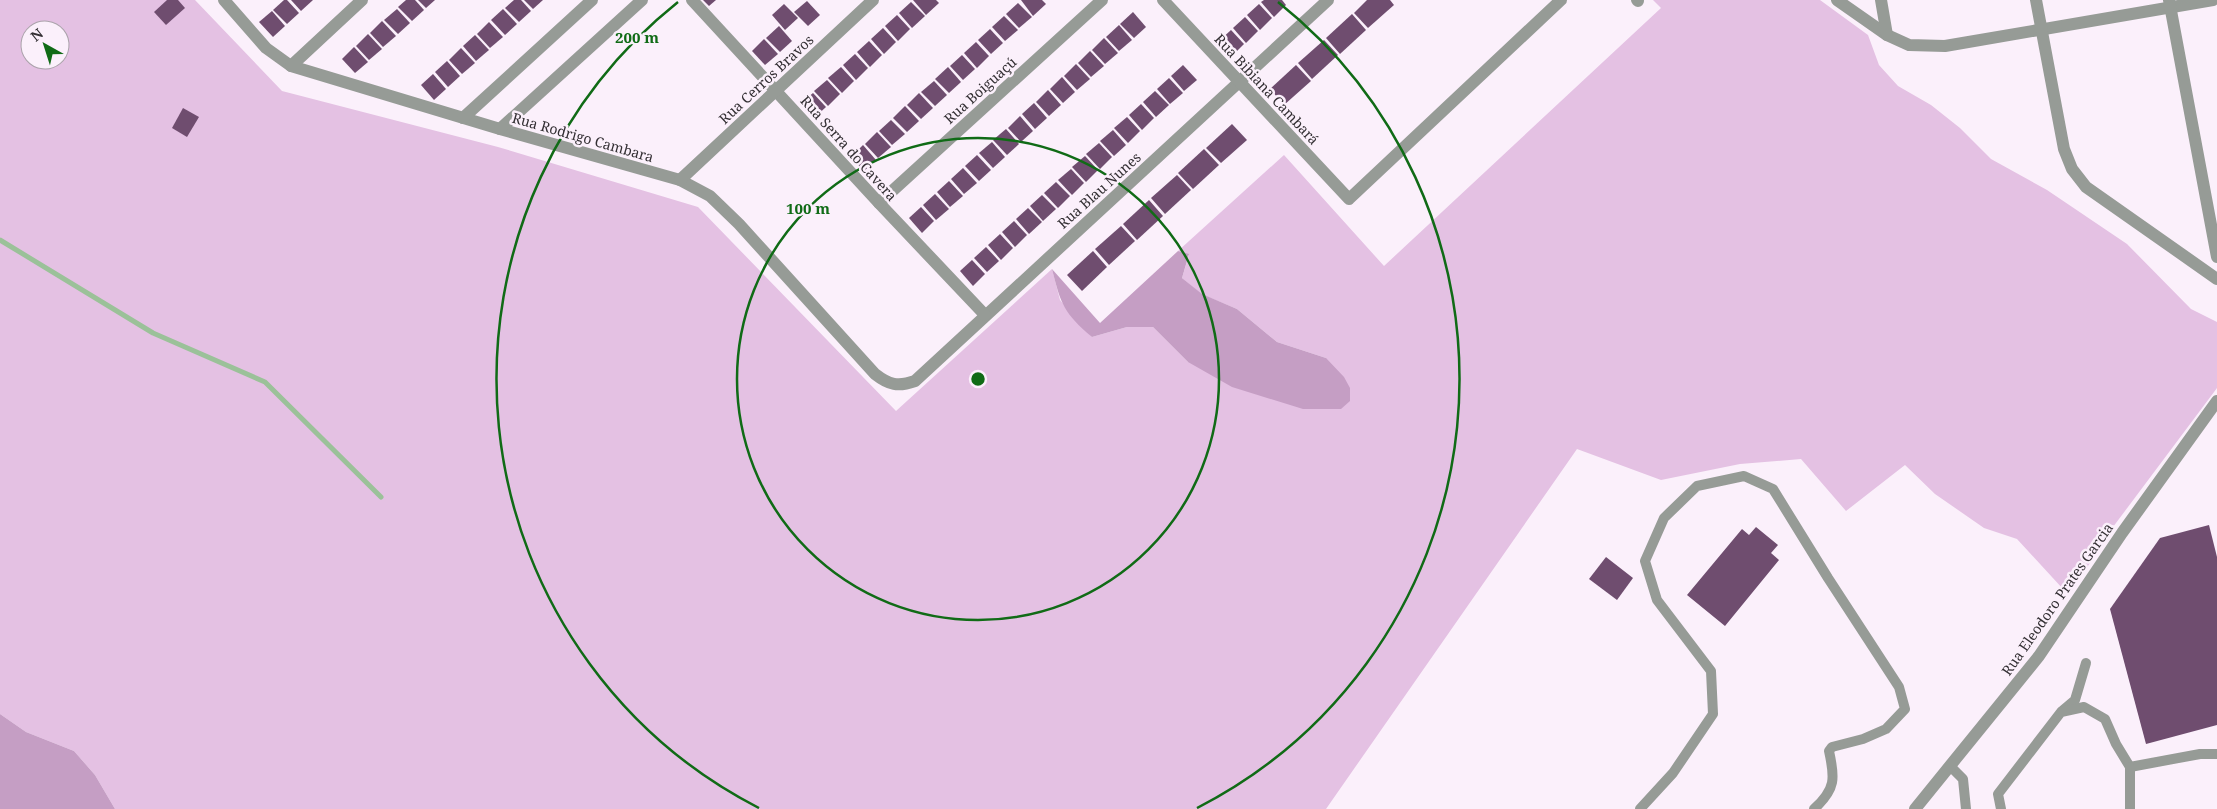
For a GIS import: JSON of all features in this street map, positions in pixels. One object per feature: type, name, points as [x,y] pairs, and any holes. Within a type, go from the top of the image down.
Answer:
[{"type":"street","name":"Rua Rodrigo Cambara","points":[[224,0],[266,48],[291,66],[500,129],[680,180],[710,196],[739,224],[875,374],[885,382]]},
{"type":"street","points":[[291,66],[362,0]]},
{"type":"street","points":[[463,118],[592,0]]},
{"type":"street","points":[[500,129],[642,0]]},
{"type":"street","name":"Rua Serra do Cavera","points":[[692,0],[985,315]]},
{"type":"street","name":"Rua Cerros Bravos","points":[[680,180],[873,0]]},
{"type":"street","name":"Rua Boiguaçú","points":[[879,203],[1102,0]]},
{"type":"street","name":"Rua Bibiana Cambará","points":[[1163,0],[1349,199],[1561,0]]},
{"type":"street","name":"Rua Blau Nunes","points":[[885,382],[900,386],[915,381],[1328,0]]},
{"type":"street","points":[[1837,0],[1887,35],[1909,45],[1945,46],[2042,30],[2170,3],[2213,0]]},
{"type":"street","points":[[1881,0],[1887,35]]},
{"type":"street","points":[[2036,0],[2064,149],[2072,170],[2086,187],[2217,279]]},
{"type":"street","points":[[2170,3],[2217,256]]},
{"type":"street","name":"Rua Eleodoro Prates Garcia","points":[[1915,809],[2039,656],[2122,533],[2217,401]]},
{"type":"lane","points":[[1640,809],[1673,773],[1713,714],[1711,671],[1657,600],[1645,562],[1664,518],[1697,486],[1744,476],[1773,489],[1899,687],[1905,709],[1886,729],[1863,739],[1832,747],[1829,750],[1834,769],[1834,783],[1814,809]]},
{"type":"lane","points":[[2001,809],[1998,794],[2062,712],[2075,700],[2086,664]]},
{"type":"lane","points":[[2062,712],[2084,707],[2104,719],[2130,767],[2130,809]]},
{"type":"lane","points":[[2130,767],[2200,754],[2217,754]]},
{"type":"lane","points":[[1950,766],[1963,779],[1966,809]]},
{"type":"shaded area","points":[[0,0],[195,0],[282,91],[498,147],[698,207],[896,411],[1052,269],[1060,300],[1092,337],[1127,327],[1153,327],[1188,362],[1326,358],[1277,342],[1237,309],[1201,294],[1182,278],[1189,255],[1178,251],[1284,155],[1384,266],[1661,8],[1653,0],[1820,0],[1868,35],[1879,65],[1898,86],[1931,105],[1960,128],[1991,159],[2047,190],[2127,244],[2191,309],[2217,322],[2217,388],[2113,527],[2070,594],[2063,589],[2017,539],[1984,528],[1935,494],[1905,465],[1846,511],[1801,459],[1740,464],[1661,480],[1577,449],[1326,809],[115,809],[95,775],[74,751],[26,732],[0,714]]},
{"type":"shaded area","points":[[1178,251],[1189,254],[1182,278],[1202,294],[1237,309],[1277,342],[1326,358],[1344,377],[1350,388],[1350,401],[1341,409],[1303,409],[1232,387],[1188,362],[1153,327],[1127,327],[1092,337],[1075,321],[1065,308],[1052,269],[1100,323]]},
{"type":"shaded area","points":[[0,714],[26,732],[74,751],[95,775],[115,809],[0,809]]},
{"type":"building","points":[[167,0],[178,0],[185,8],[166,25],[154,12]]},
{"type":"building","points":[[284,0],[287,0],[299,13],[287,24],[273,10]]},
{"type":"building","points":[[291,0],[313,0],[301,11]]},
{"type":"building","points":[[406,0],[415,0],[424,10],[412,21],[398,7]]},
{"type":"building","points":[[418,0],[435,0],[426,8]]},
{"type":"building","points":[[514,0],[521,0],[531,11],[519,22],[505,8]]},
{"type":"building","points":[[524,0],[543,0],[533,9]]},
{"type":"building","points":[[703,0],[716,0],[709,6]]},
{"type":"building","points":[[913,0],[936,0],[939,3],[926,15]]},
{"type":"building","points":[[1021,0],[1042,0],[1046,4],[1033,16]]},
{"type":"building","points":[[1264,0],[1282,0],[1286,5],[1274,17],[1261,2]]},
{"type":"building","points":[[1367,0],[1390,0],[1394,5],[1368,28],[1354,13]]},
{"type":"building","points":[[807,1],[820,15],[808,26],[794,12]]},
{"type":"building","points":[[911,2],[925,16],[912,28],[899,13]]},
{"type":"building","points":[[1018,3],[1032,17],[1019,28],[1006,14]]},
{"type":"building","points":[[784,4],[798,18],[785,30],[772,15]]},
{"type":"building","points":[[1259,4],[1272,18],[1260,30],[1247,15]]},
{"type":"building","points":[[397,9],[410,23],[398,34],[384,20]]},
{"type":"building","points":[[503,9],[517,24],[505,35],[491,20]]},
{"type":"building","points":[[272,11],[285,26],[273,37],[259,22]]},
{"type":"building","points":[[1133,12],[1146,27],[1134,38],[1120,24]]},
{"type":"building","points":[[1352,14],[1366,30],[1340,54],[1326,38]]},
{"type":"building","points":[[897,15],[910,29],[898,41],[885,26]]},
{"type":"building","points":[[1004,16],[1018,30],[1005,41],[992,27]]},
{"type":"building","points":[[1245,17],[1258,31],[1246,43],[1233,28]]},
{"type":"building","points":[[382,21],[396,36],[383,47],[370,33]]},
{"type":"building","points":[[489,22],[503,37],[490,48],[477,34]]},
{"type":"building","points":[[1119,25],[1132,40],[1119,51],[1106,37]]},
{"type":"building","points":[[779,26],[792,41],[780,52],[766,38]]},
{"type":"building","points":[[883,28],[896,42],[884,54],[871,39]]},
{"type":"building","points":[[990,29],[1003,43],[991,54],[978,40]]},
{"type":"building","points":[[1231,30],[1244,44],[1232,56],[1219,41]]},
{"type":"building","points":[[368,34],[382,49],[369,60],[356,46]]},
{"type":"building","points":[[475,35],[489,50],[476,61],[463,46]]},
{"type":"building","points":[[1104,38],[1118,53],[1105,64],[1092,50]]},
{"type":"building","points":[[764,39],[778,54],[765,65],[752,51]]},
{"type":"building","points":[[1324,40],[1338,55],[1312,79],[1298,63]]},
{"type":"building","points":[[869,41],[882,55],[870,67],[857,52]]},
{"type":"building","points":[[976,42],[989,56],[977,68],[964,53]]},
{"type":"building","points":[[354,47],[368,62],[355,73],[342,59]]},
{"type":"building","points":[[461,48],[475,63],[462,74],[449,60]]},
{"type":"building","points":[[1090,51],[1104,66],[1091,77],[1078,63]]},
{"type":"building","points":[[855,54],[868,68],[856,80],[843,65]]},
{"type":"building","points":[[962,55],[975,69],[963,80],[950,66]]},
{"type":"building","points":[[447,61],[460,76],[448,87],[435,72]]},
{"type":"building","points":[[1076,64],[1090,79],[1077,90],[1064,76]]},
{"type":"building","points":[[1183,65],[1197,80],[1184,91],[1171,76]]},
{"type":"building","points":[[1296,65],[1311,81],[1284,105],[1270,89]]},
{"type":"building","points":[[841,67],[854,81],[842,93],[828,78]]},
{"type":"building","points":[[948,67],[961,82],[949,93],[935,79]]},
{"type":"building","points":[[433,74],[446,89],[434,100],[421,85]]},
{"type":"building","points":[[1062,77],[1075,92],[1063,103],[1050,89]]},
{"type":"building","points":[[1169,78],[1183,93],[1170,104],[1157,89]]},
{"type":"building","points":[[827,80],[840,94],[828,106],[814,91]]},
{"type":"building","points":[[934,81],[947,95],[935,106],[921,92]]},
{"type":"building","points":[[1048,90],[1061,105],[1049,116],[1036,102]]},
{"type":"building","points":[[1155,91],[1169,105],[1156,117],[1143,102]]},
{"type":"building","points":[[813,93],[826,107],[813,119],[800,104]]},
{"type":"building","points":[[919,93],[933,108],[921,119],[907,105]]},
{"type":"building","points":[[1034,103],[1047,118],[1035,129],[1022,114]]},
{"type":"building","points":[[1141,104],[1154,118],[1142,130],[1129,115]]},
{"type":"building","points":[[905,106],[919,121],[907,132],[893,118]]},
{"type":"building","points":[[183,108],[199,117],[187,137],[172,128]]},
{"type":"building","points":[[1020,116],[1033,131],[1021,142],[1008,128]]},
{"type":"building","points":[[1127,117],[1140,131],[1128,143],[1114,128]]},
{"type":"building","points":[[891,120],[905,134],[892,145],[879,131]]},
{"type":"building","points":[[1232,124],[1247,140],[1221,163],[1206,148]]},
{"type":"building","points":[[1006,129],[1019,144],[1007,155],[993,140]]},
{"type":"building","points":[[1113,130],[1126,145],[1114,156],[1100,141]]},
{"type":"building","points":[[877,132],[891,147],[878,158],[865,144]]},
{"type":"building","points":[[992,142],[1005,157],[993,168],[979,153]]},
{"type":"building","points":[[1099,143],[1112,157],[1100,169],[1086,154]]},
{"type":"building","points":[[863,145],[876,160],[864,171],[851,157]]},
{"type":"building","points":[[1204,149],[1219,165],[1193,189],[1178,173]]},
{"type":"building","points":[[977,155],[991,170],[979,181],[965,166]]},
{"type":"building","points":[[1085,156],[1098,170],[1086,182],[1072,167]]},
{"type":"building","points":[[963,168],[977,183],[964,194],[951,179]]},
{"type":"building","points":[[1071,169],[1084,183],[1072,195],[1058,180]]},
{"type":"building","points":[[1177,175],[1191,190],[1165,214],[1151,198]]},
{"type":"building","points":[[949,181],[963,196],[950,207],[937,192]]},
{"type":"building","points":[[1056,182],[1070,196],[1058,208],[1044,193]]},
{"type":"building","points":[[935,194],[949,209],[936,220],[923,205]]},
{"type":"building","points":[[1042,195],[1056,209],[1043,221],[1030,206]]},
{"type":"building","points":[[1149,200],[1163,216],[1137,240],[1123,224]]},
{"type":"building","points":[[921,207],[934,221],[922,233],[909,218]]},
{"type":"building","points":[[1028,208],[1042,222],[1029,234],[1016,219]]},
{"type":"building","points":[[1014,221],[1027,235],[1015,247],[1002,232]]},
{"type":"building","points":[[1121,226],[1135,241],[1109,265],[1095,249]]},
{"type":"building","points":[[1000,234],[1013,248],[1001,260],[988,245]]},
{"type":"building","points":[[986,247],[999,261],[987,272],[974,258]]},
{"type":"building","points":[[1093,251],[1107,267],[1082,291],[1067,275]]},
{"type":"building","points":[[972,260],[985,274],[973,286],[960,271]]},
{"type":"building","points":[[2209,525],[2217,557],[2217,725],[2146,744],[2110,609],[2160,538]]},
{"type":"building","points":[[1756,527],[1778,545],[1771,553],[1779,560],[1725,626],[1687,595],[1742,529],[1749,535]]},
{"type":"building","points":[[1606,557],[1633,578],[1617,600],[1589,579]]},
{"type":"waterway","points":[[0,240],[153,333],[265,382],[381,497]]}]
